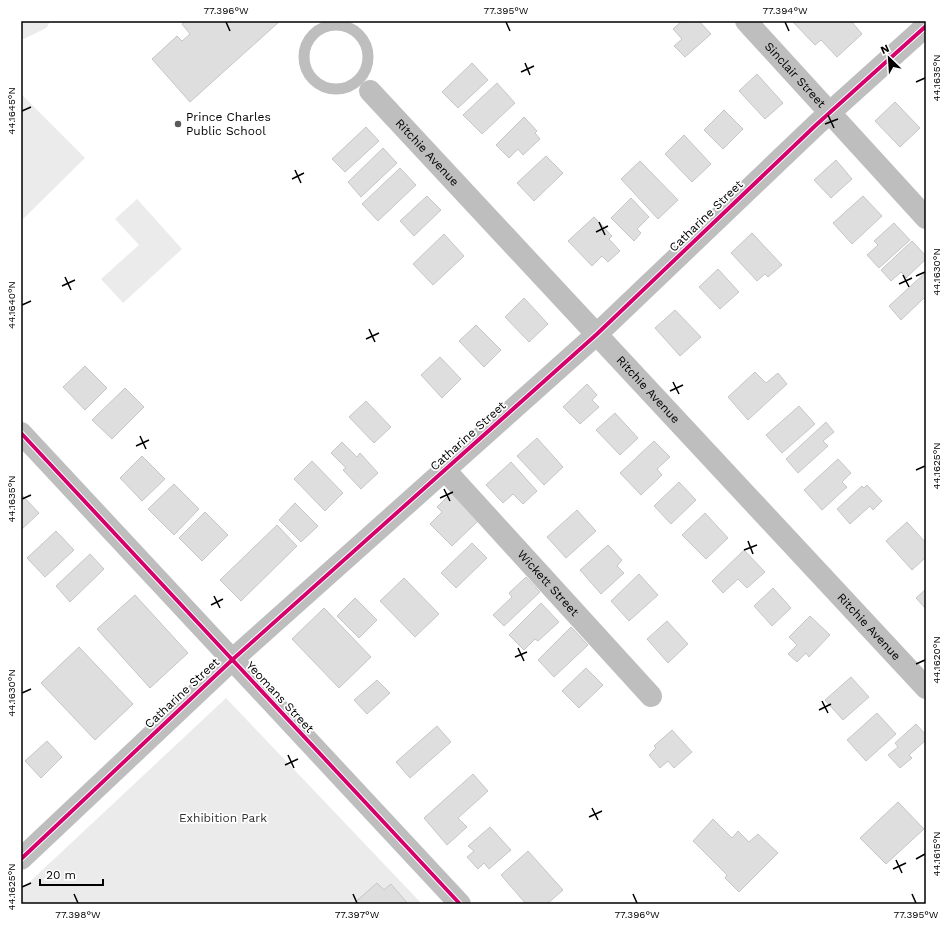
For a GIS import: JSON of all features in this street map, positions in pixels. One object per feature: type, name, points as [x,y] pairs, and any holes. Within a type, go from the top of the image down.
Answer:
[{"type":"street","name":"Sinclair Street","points":[[746,21],[926,218]]},
{"type":"street","name":"Catharine Street","points":[[21,859],[232,660],[597,334],[830,112],[926,26]]},
{"type":"street","name":"Ritchie Avenue","points":[[364,85],[926,688]]},
{"type":"street","name":"Yeomans Street","points":[[21,433],[460,904]]},
{"type":"street","name":"Wickett Street","points":[[445,470],[651,696]]},
{"type":"lane","points":[[332,25],[350,28],[358,34],[368,51],[364,85],[329,88],[319,84],[311,77],[306,68],[305,50],[315,33],[332,25]]},
{"type":"green space","points":[[21,21],[51,21],[46,28],[24,39],[21,39]]},
{"type":"green space","points":[[21,94],[85,158],[21,221]]},
{"type":"green space","points":[[137,199],[182,249],[123,303],[101,279],[139,245],[115,219]]},
{"type":"green space","name":"Exhibition Park","points":[[226,698],[422,904],[21,904],[21,890]]},
{"type":"building","points":[[185,21],[280,21],[190,102],[152,59],[177,36],[182,41],[190,34],[182,24]]},
{"type":"building","points":[[682,21],[699,21],[711,34],[685,57],[674,46],[682,39],[673,29]]},
{"type":"building","points":[[792,21],[851,21],[862,34],[837,57],[821,40],[815,45]]},
{"type":"building","points":[[472,63],[488,80],[458,108],[442,92]]},
{"type":"building","points":[[757,74],[783,103],[765,119],[739,91]]},
{"type":"building","points":[[497,83],[515,103],[482,134],[463,115]]},
{"type":"building","points":[[895,102],[920,128],[900,147],[875,121]]},
{"type":"building","points":[[724,110],[743,129],[723,149],[704,130]]},
{"type":"building","points":[[524,117],[537,131],[535,133],[540,139],[523,155],[518,149],[509,158],[496,145]]},
{"type":"building","points":[[366,127],[379,141],[345,172],[332,159]]},
{"type":"building","points":[[684,135],[711,164],[692,182],[665,154]]},
{"type":"building","points":[[383,148],[397,163],[361,197],[348,182]]},
{"type":"building","points":[[546,156],[563,173],[534,201],[517,183]]},
{"type":"building","points":[[836,160],[852,179],[831,198],[814,180]]},
{"type":"building","points":[[640,161],[678,200],[658,219],[621,179]]},
{"type":"building","points":[[400,168],[416,185],[378,221],[362,204]]},
{"type":"building","points":[[427,196],[441,210],[414,236],[400,221]]},
{"type":"building","points":[[863,196],[882,216],[852,244],[833,223]]},
{"type":"building","points":[[631,198],[649,217],[637,229],[641,233],[634,241],[611,218]]},
{"type":"building","points":[[594,217],[612,236],[609,239],[620,251],[608,262],[602,256],[592,266],[568,241]]},
{"type":"building","points":[[894,223],[910,240],[879,268],[867,255],[878,245],[874,241]]},
{"type":"building","points":[[752,233],[782,265],[768,277],[765,274],[757,281],[731,253]]},
{"type":"building","points":[[444,234],[464,256],[433,285],[413,264]]},
{"type":"building","points":[[912,241],[926,256],[926,259],[906,278],[901,272],[891,281],[881,270]]},
{"type":"building","points":[[718,269],[739,292],[720,309],[699,287]]},
{"type":"building","points":[[926,272],[926,301],[924,298],[901,320],[889,306]]},
{"type":"building","points":[[524,298],[548,324],[529,342],[505,317]]},
{"type":"building","points":[[675,310],[701,337],[680,356],[655,328]]},
{"type":"building","points":[[476,325],[501,350],[484,367],[459,341]]},
{"type":"building","points":[[440,357],[461,379],[442,398],[421,375]]},
{"type":"building","points":[[85,366],[107,388],[85,410],[63,387]]},
{"type":"building","points":[[755,372],[766,383],[778,373],[787,384],[748,420],[728,397]]},
{"type":"building","points":[[587,384],[597,395],[592,400],[599,407],[580,424],[563,407]]},
{"type":"building","points":[[125,388],[144,407],[112,439],[92,420]]},
{"type":"building","points":[[366,401],[391,427],[374,443],[349,417]]},
{"type":"building","points":[[799,406],[815,424],[782,453],[766,435]]},
{"type":"building","points":[[615,413],[638,438],[620,455],[596,430]]},
{"type":"building","points":[[826,422],[834,432],[823,441],[828,446],[798,473],[786,459]]},
{"type":"building","points":[[537,438],[563,467],[544,485],[517,456]]},
{"type":"building","points":[[654,441],[670,457],[657,469],[662,475],[641,495],[620,473]]},
{"type":"building","points":[[342,442],[357,457],[360,453],[378,473],[361,489],[343,470],[346,468],[331,453]]},
{"type":"building","points":[[142,456],[165,479],[142,501],[120,478]]},
{"type":"building","points":[[838,459],[851,473],[842,482],[847,487],[822,510],[804,490]]},
{"type":"building","points":[[312,461],[343,493],[325,511],[294,479]]},
{"type":"building","points":[[511,462],[537,491],[523,504],[513,494],[503,503],[486,485]]},
{"type":"building","points":[[679,482],[696,500],[671,524],[654,506]]},
{"type":"building","points":[[174,484],[199,509],[174,535],[148,509]]},
{"type":"building","points":[[867,485],[882,501],[873,510],[870,506],[850,524],[837,509],[862,486],[864,488]]},
{"type":"building","points":[[451,493],[478,521],[452,546],[430,524],[442,512],[437,507]]},
{"type":"building","points":[[21,494],[39,513],[21,530]]},
{"type":"building","points":[[295,503],[318,526],[301,542],[279,520]]},
{"type":"building","points":[[577,510],[596,531],[566,558],[547,537]]},
{"type":"building","points":[[205,512],[228,535],[202,561],[179,538]]},
{"type":"building","points":[[705,513],[728,538],[706,559],[682,535]]},
{"type":"building","points":[[907,522],[926,543],[926,557],[912,570],[886,541]]},
{"type":"building","points":[[277,525],[297,546],[241,601],[220,580]]},
{"type":"building","points":[[56,531],[74,550],[45,577],[27,558]]},
{"type":"building","points":[[472,543],[487,558],[456,588],[441,573]]},
{"type":"building","points":[[608,545],[622,560],[617,566],[624,573],[601,594],[580,570]]},
{"type":"building","points":[[744,550],[765,572],[747,588],[738,579],[723,593],[712,581]]},
{"type":"building","points":[[90,554],[104,569],[70,602],[56,586]]},
{"type":"building","points":[[639,574],[658,595],[629,621],[611,601]]},
{"type":"building","points":[[526,577],[540,592],[504,626],[493,615],[512,597],[509,593]]},
{"type":"building","points":[[404,578],[439,614],[415,637],[380,601]]},
{"type":"building","points":[[773,588],[791,608],[772,626],[754,606]]},
{"type":"building","points":[[926,589],[926,609],[916,598]]},
{"type":"building","points":[[135,595],[188,653],[150,688],[97,629]]},
{"type":"building","points":[[355,598],[377,620],[359,638],[337,616]]},
{"type":"building","points":[[541,603],[559,622],[538,641],[535,639],[524,650],[509,635]]},
{"type":"building","points":[[324,608],[371,657],[339,688],[292,639]]},
{"type":"building","points":[[810,616],[830,635],[809,657],[806,653],[797,662],[788,654],[797,645],[789,637]]},
{"type":"building","points":[[667,621],[688,644],[668,663],[647,639]]},
{"type":"building","points":[[571,627],[588,645],[554,677],[538,660]]},
{"type":"building","points":[[79,647],[133,704],[95,740],[41,683]]},
{"type":"building","points":[[586,668],[603,685],[579,708],[562,691]]},
{"type":"building","points":[[851,677],[869,697],[843,720],[825,700]]},
{"type":"building","points":[[377,680],[390,693],[367,714],[354,700]]},
{"type":"building","points":[[877,713],[896,734],[866,761],[847,740]]},
{"type":"building","points":[[916,724],[926,735],[926,740],[909,755],[912,758],[900,768],[888,755],[898,747],[895,743]]},
{"type":"building","points":[[437,726],[451,742],[410,778],[396,762]]},
{"type":"building","points":[[672,730],[692,752],[674,768],[668,761],[660,768],[649,755],[656,748],[654,746]]},
{"type":"building","points":[[47,741],[62,757],[41,778],[25,761]]},
{"type":"building","points":[[473,774],[488,791],[458,818],[467,827],[447,845],[424,818]]},
{"type":"building","points":[[898,802],[924,829],[886,864],[860,838]]},
{"type":"building","points":[[713,819],[732,838],[738,831],[749,842],[758,834],[778,853],[739,892],[725,878],[727,875],[693,841]]},
{"type":"building","points":[[490,827],[511,850],[489,869],[484,863],[478,869],[467,857],[474,851],[468,846]]},
{"type":"building","points":[[528,851],[563,890],[547,904],[526,904],[501,875]]},
{"type":"building","points":[[377,883],[384,890],[391,884],[408,904],[353,904]]},
{"type":"cycle path","points":[[21,859],[232,660],[597,334],[816,125],[926,26]]},
{"type":"cycle path","points":[[21,433],[460,904]]},
{"type":"place","name":"Prince Charles Public School","points":[[178,124]]}]
